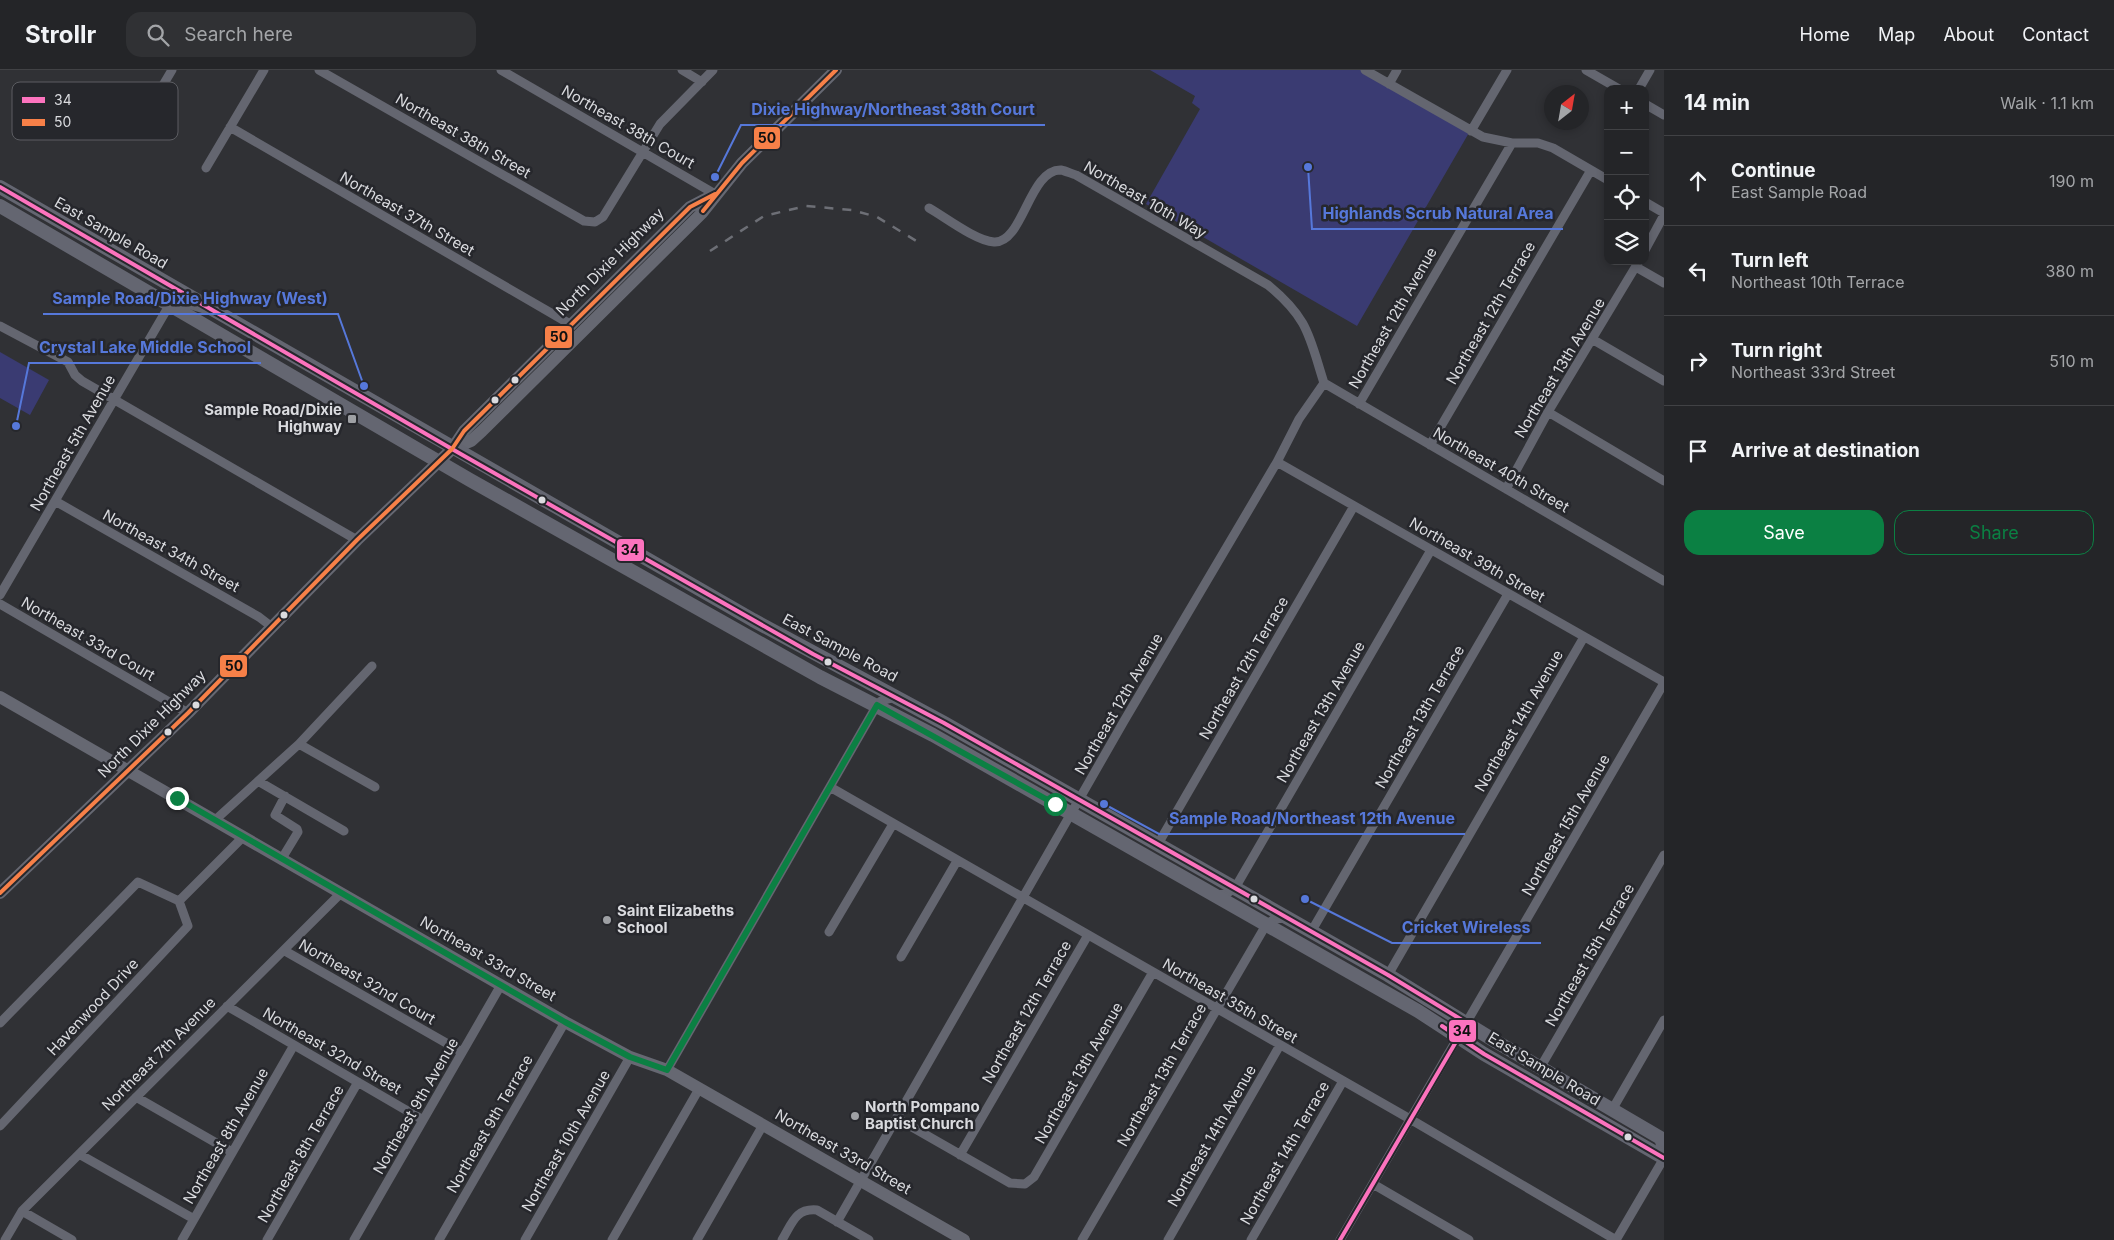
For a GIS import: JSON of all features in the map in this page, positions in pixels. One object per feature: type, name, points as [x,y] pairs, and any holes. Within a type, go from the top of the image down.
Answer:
[{"type":"main road","name":"North Dixie Highway","points":[[452,449],[471,441],[482,431],[702,213],[742,163],[836,70]]},
{"type":"main road","name":"East Sample Road","points":[[0,188],[452,449],[813,654],[897,697],[1388,975],[1540,1068],[1661,1138]]},
{"type":"main road","name":"North Dixie Highway","points":[[0,893],[86,812],[126,770],[188,713],[357,540],[452,449],[464,431],[570,324],[690,207],[716,194]]},
{"type":"main road","name":"East Sample Road","points":[[0,206],[438,461],[820,677],[877,705],[1072,814],[1418,1011],[1664,1158]]},
{"type":"main road","points":[[120,275],[136,278],[166,293],[176,290]]},
{"type":"main road","points":[[634,571],[646,566],[661,567]]},
{"type":"main road","points":[[856,695],[867,694],[878,687]]},
{"type":"main road","name":"Northeast 33rd Street","points":[[0,697],[242,838],[565,1022],[630,1057],[667,1070],[964,1240]]},
{"type":"street","points":[[165,82],[172,70]]},
{"type":"street","points":[[206,168],[264,70]]},
{"type":"street","name":"Northeast 38th Street","points":[[319,70],[584,221],[595,222],[603,217],[642,151]]},
{"type":"street","name":"Northeast 38th Court","points":[[501,70],[716,194]]},
{"type":"street","points":[[682,70],[702,82]]},
{"type":"street","points":[[642,151],[660,124],[713,70]]},
{"type":"street","points":[[1365,70],[1471,131],[1494,141],[1538,143],[1553,148],[1604,178]]},
{"type":"street","points":[[1389,84],[1397,70]]},
{"type":"street","points":[[1471,131],[1507,70]]},
{"type":"street","points":[[1586,70],[1612,85]]},
{"type":"street","points":[[1641,85],[1650,70]]},
{"type":"street","points":[[1649,106],[1664,115]]},
{"type":"street","name":"Northeast 37th Street","points":[[230,127],[570,324]]},
{"type":"street","name":"Northeast 12th Avenue","points":[[1359,404],[1512,143]]},
{"type":"street","name":"Northeast 10th Way","points":[[929,208],[978,237],[993,242],[1003,241],[1013,229],[1041,182],[1050,174],[1061,170],[1076,175],[1268,285],[1288,302],[1304,322],[1314,347],[1324,383]]},
{"type":"street","name":"Northeast 12th Terrace","points":[[1430,445],[1590,170]]},
{"type":"street","points":[[1649,205],[1664,214],[1649,242]]},
{"type":"street","name":"Northeast 13th Avenue","points":[[1506,489],[1548,412],[1637,265]]},
{"type":"street","points":[[1639,265],[1664,283]]},
{"type":"street","points":[[170,304],[184,304],[214,312]]},
{"type":"street","name":"Northeast 5th Avenue","points":[[0,595],[170,304]]},
{"type":"street","points":[[0,326],[68,362],[75,375],[82,381],[357,540]]},
{"type":"street","points":[[1592,339],[1664,380]]},
{"type":"street","name":"Northeast 12th Avenue","points":[[837,1222],[1277,462],[1299,419],[1324,383]]},
{"type":"street","name":"Northeast 40th Street","points":[[1324,383],[1664,581]]},
{"type":"street","points":[[1548,412],[1664,482]]},
{"type":"street","name":"Northeast 39th Street","points":[[1277,462],[1664,682]]},
{"type":"street","name":"Northeast 34th Street","points":[[55,501],[259,617],[272,627]]},
{"type":"street","name":"Northeast 12th Terrace","points":[[1158,844],[1354,506]]},
{"type":"street","name":"Northeast 13th Avenue","points":[[1235,888],[1432,550]]},
{"type":"street","name":"Northeast 13th Terrace","points":[[1311,932],[1508,594]]},
{"type":"street","name":"Northeast 33rd Court","points":[[0,604],[188,713]]},
{"type":"street","name":"Northeast 14th Avenue","points":[[1388,975],[1584,637]]},
{"type":"street","points":[[214,821],[299,744],[372,666]]},
{"type":"street","name":"Northeast 15th Avenue","points":[[1340,1240],[1664,682]]},
{"type":"street","points":[[667,1070],[877,705],[881,701],[897,697]]},
{"type":"street","points":[[299,744],[374,787]]},
{"type":"street","points":[[258,781],[344,831]]},
{"type":"street","name":"Northeast 35th Street","points":[[830,788],[1410,1119],[1616,1240]]},
{"type":"street","points":[[281,860],[298,832],[297,829],[275,815],[285,796]]},
{"type":"street","points":[[828,932],[893,824]]},
{"type":"street","points":[[0,1023],[138,882],[179,901],[242,838]]},
{"type":"street","name":"Northeast 15th Terrace","points":[[1540,1068],[1664,855]]},
{"type":"street","points":[[901,957],[957,861]]},
{"type":"street","points":[[1214,895],[1226,894],[1235,888]]},
{"type":"street","name":"Northeast 7th Avenue","points":[[5,1240],[22,1211],[227,1006],[285,951],[340,894]]},
{"type":"street","name":"Havenwood Drive","points":[[0,1126],[188,926],[179,901]]},
{"type":"street","points":[[1266,925],[1274,919],[1287,918]]},
{"type":"street","name":"Northeast 13th Terrace","points":[[1082,1240],[1266,925]]},
{"type":"street","name":"Northeast 12th Terrace","points":[[960,1155],[1088,934]]},
{"type":"street","name":"Northeast 32nd Court","points":[[285,951],[462,1052]]},
{"type":"street","name":"Northeast 13th Avenue","points":[[960,1155],[1010,1183],[1025,1184],[1034,1178],[1153,972]]},
{"type":"street","name":"Northeast 9th Avenue","points":[[354,1240],[501,985]]},
{"type":"street","name":"Northeast 32nd Street","points":[[227,1006],[423,1120]]},
{"type":"street","points":[[1612,1110],[1664,1020]]},
{"type":"street","name":"Northeast 9th Terrace","points":[[439,1240],[565,1022]]},
{"type":"street","name":"Northeast 8th Avenue","points":[[182,1240],[294,1045]]},
{"type":"street","name":"Northeast 14th Avenue","points":[[1168,1240],[1280,1045]]},
{"type":"street","name":"Northeast 10th Avenue","points":[[525,1240],[630,1057]]},
{"type":"street","name":"Northeast 14th Terrace","points":[[1251,1240],[1343,1081]]},
{"type":"street","name":"Northeast 8th Terrace","points":[[268,1240],[358,1082]]},
{"type":"street","points":[[612,1240],[699,1089]]},
{"type":"street","points":[[136,1097],[232,1152]]},
{"type":"street","points":[[898,1119],[960,1155]]},
{"type":"street","points":[[697,1240],[763,1125]]},
{"type":"street","points":[[1616,1240],[1664,1158],[1661,1138]]},
{"type":"street","points":[[79,1154],[194,1219]]},
{"type":"street","points":[[1373,1184],[1469,1240]]},
{"type":"street","points":[[782,1240],[800,1212],[808,1209],[817,1210],[869,1240]]},
{"type":"street","points":[[22,1211],[72,1240]]},
{"type":"shaded area","points":[[1150,70],[1363,70],[1470,131],[1357,326],[1146,204],[1200,109],[1192,103],[1195,96]]},
{"type":"shaded area","points":[[0,352],[49,380],[30,415],[0,398]]},
{"type":"railway","points":[[710,251],[764,216],[806,206],[852,210],[877,217],[923,245]]},
{"type":"transit line","name":"50","points":[[703,211],[742,163],[836,70]]},
{"type":"transit line","name":"34","points":[[0,187],[452,449],[813,654],[944,723],[1388,975],[1467,1023],[1340,1240]]},
{"type":"transit line","name":"50","points":[[0,893],[188,713],[357,540],[452,449],[464,431],[690,207],[715,194]]},
{"type":"transit line","name":"34","points":[[1442,1026],[1484,1054],[1664,1158]]},
{"type":"place","name":"Highlands Scrub Natural Area","points":[[1308,167]]},
{"type":"place","name":"Dixie Highway/Northeast 38th Court","points":[[715,177]]},
{"type":"place","name":"Sample Road/Dixie Highway (West)","points":[[364,386]]},
{"type":"place","name":"Sample Road/Dixie Highway","points":[[352,419]]},
{"type":"place","name":"Crystal Lake Middle School","points":[[16,426]]},
{"type":"place","name":"Sample Road/Northeast 12th Avenue","points":[[1104,804]]},
{"type":"place","name":"Cricket Wireless","points":[[1305,899]]},
{"type":"place","name":"Saint Elizabeths School","points":[[607,920]]},
{"type":"place","name":"North Pompano Baptist Church","points":[[855,1116]]},
{"type":"route","points":[[177,798],[254,845],[565,1022],[630,1057],[667,1070],[877,705],[1055,804]]}]
